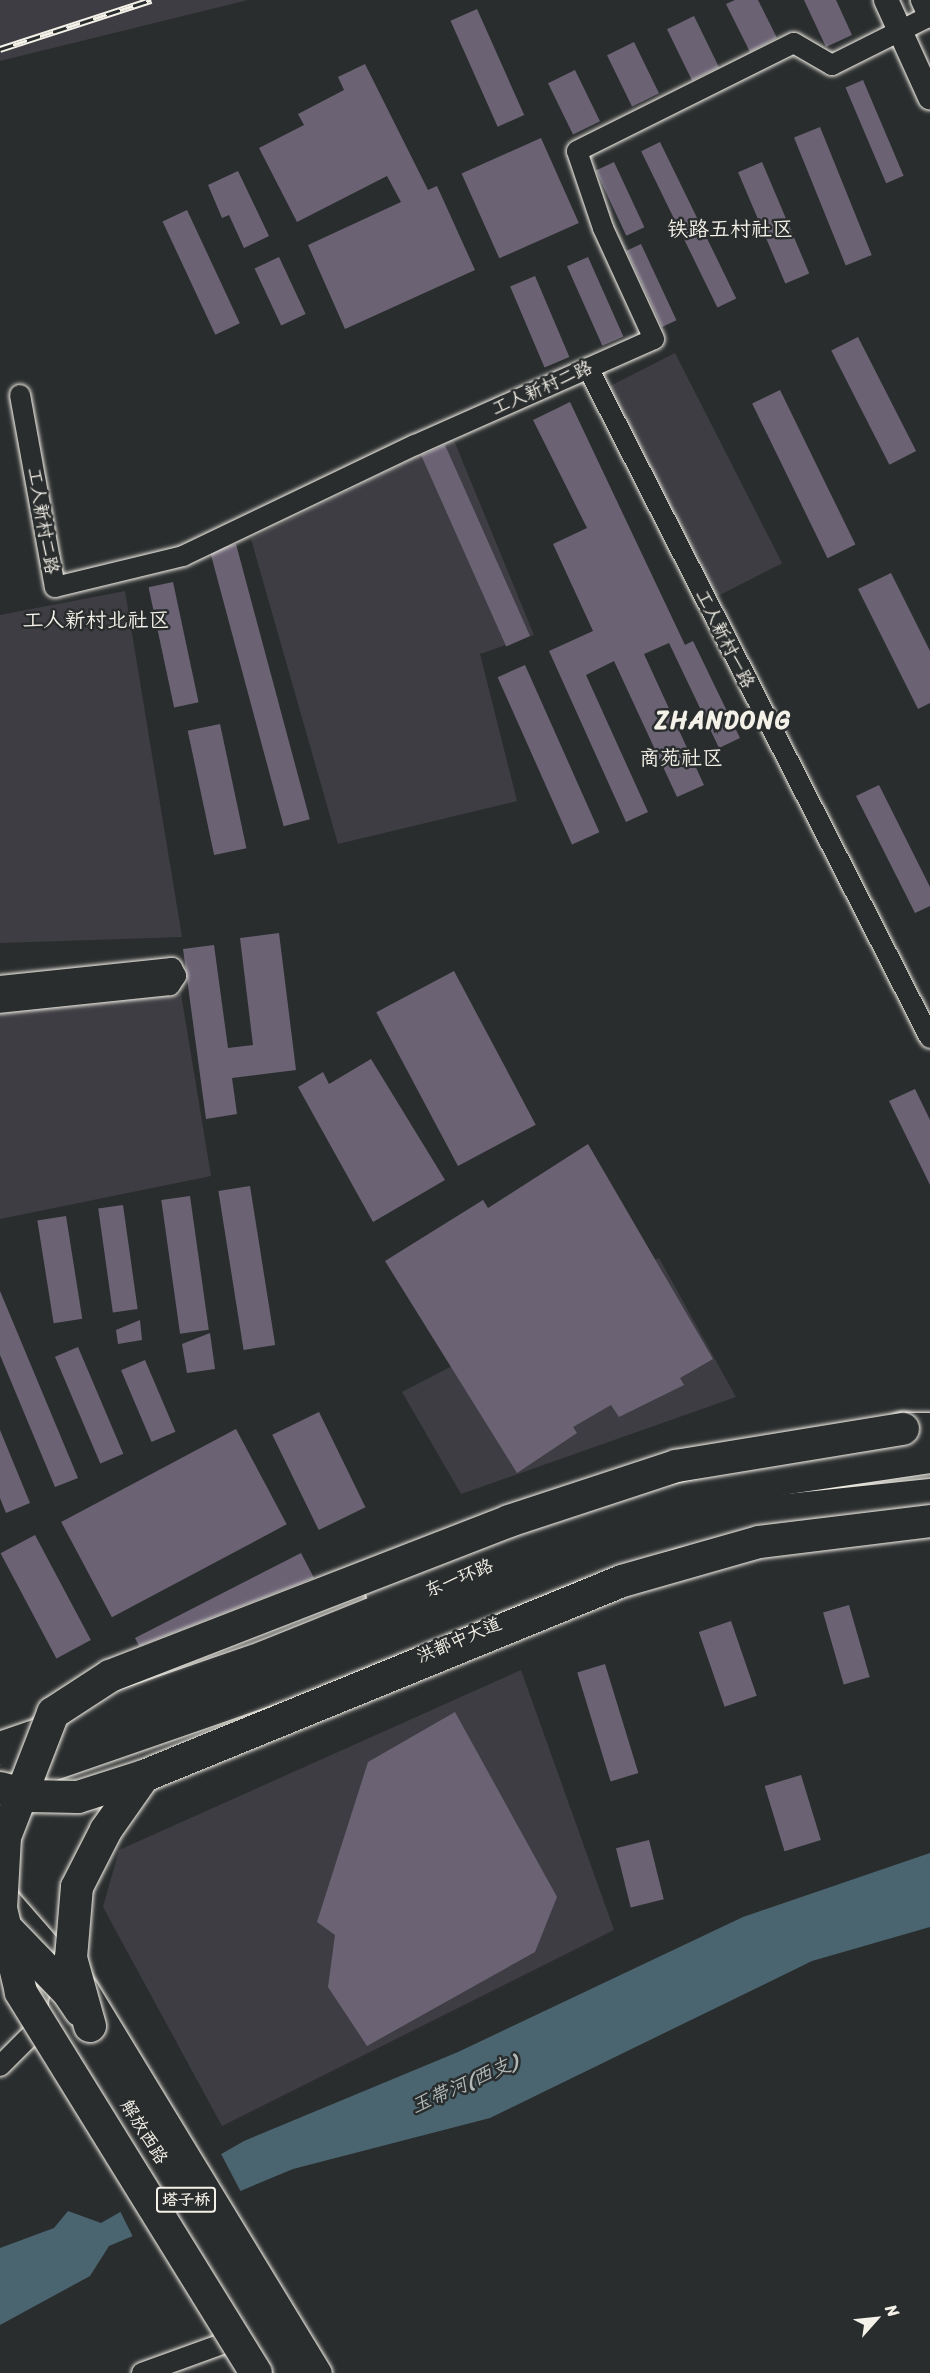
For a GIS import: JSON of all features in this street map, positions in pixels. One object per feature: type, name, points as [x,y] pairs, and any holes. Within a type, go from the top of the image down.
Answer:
[{"type":"highway","name":"东一环路","points":[[0,1748],[264,1657],[567,1535],[662,1503],[767,1480],[930,1456]]},
{"type":"highway","name":"东一环路","points":[[0,1781],[278,1685],[580,1562],[673,1531],[778,1511],[930,1495]]},
{"type":"main road","points":[[256,2373],[11,1984],[1,1909],[5,1837],[53,1713],[110,1676],[509,1521],[676,1466],[930,1428]]},
{"type":"main road","points":[[0,1737],[157,1685],[474,1554],[680,1478],[736,1464],[930,1445]]},
{"type":"main road","points":[[0,1788],[29,1796],[78,1797],[144,1776],[622,1581],[759,1542],[930,1521]]},
{"type":"main road","name":"洪都中大道","points":[[0,1813],[354,1684],[605,1578],[700,1548],[800,1527],[930,1528]]},
{"type":"main road","points":[[90,2026],[71,1958],[78,1887],[106,1830],[144,1776]]},
{"type":"main road","points":[[2,1904],[68,1992],[254,2289],[294,2373]]},
{"type":"main road","name":"解放西路","points":[[2,1904],[144,2151],[210,2259],[294,2373]]},
{"type":"main road","name":"解放西路","points":[[0,1931],[144,2151]]},
{"type":"main road","points":[[0,1958],[31,2035],[144,2151]]},
{"type":"main road","name":"塔子桥","points":[[144,2151],[210,2259]]},
{"type":"main road","points":[[210,2259],[318,2373]]},
{"type":"main road","name":"解放西路","points":[[210,2259],[235,2339],[270,2373]]},
{"type":"main road","points":[[235,2339],[241,2373]]},
{"type":"street","points":[[886,0],[930,98]]},
{"type":"street","points":[[923,0],[930,16]]},
{"type":"street","name":"工人新村二路","points":[[20,395],[56,587],[183,556],[654,339],[603,228],[577,151],[794,43],[832,65],[930,16]]},
{"type":"street","name":"工人新村一路","points":[[588,368],[929,1039]]},
{"type":"street","points":[[0,986],[172,968],[176,976],[170,985],[0,1003]]},
{"type":"street","points":[[0,2066],[31,2035]]},
{"type":"street","points":[[142,2373],[235,2339]]},
{"type":"shaded area","points":[[0,0],[248,0],[0,61]]},
{"type":"shaded area","points":[[675,353],[782,563],[714,598],[607,388]]},
{"type":"shaded area","points":[[453,438],[534,635],[480,654],[517,801],[338,844],[251,539]]},
{"type":"shaded area","points":[[125,591],[182,937],[0,943],[0,615]]},
{"type":"shaded area","points":[[181,994],[211,1176],[0,1219],[0,1013]]},
{"type":"shaded area","points":[[659,1258],[736,1397],[461,1494],[402,1392]]},
{"type":"shaded area","points":[[521,1670],[614,1930],[222,2126],[103,1907],[119,1850]]},
{"type":"water","name":"玉带河(西支)","points":[[930,1853],[930,1927],[812,1961],[490,2118],[293,2169],[109,2246],[90,2276],[0,2325],[0,2248],[54,2228],[68,2211],[101,2223],[244,2141],[458,2052],[743,1917]]},
{"type":"pier","points":[[220,2152],[242,2194],[134,2239],[119,2209]]},
{"type":"building","points":[[735,0],[758,0],[777,38],[750,52],[726,4]]},
{"type":"building","points":[[804,0],[836,0],[852,35],[826,47]]},
{"type":"building","points":[[477,9],[524,115],[498,127],[451,21]]},
{"type":"building","points":[[694,16],[719,67],[692,80],[667,29]]},
{"type":"building","points":[[634,42],[659,93],[632,106],[607,55]]},
{"type":"building","points":[[365,64],[428,190],[437,186],[475,270],[345,329],[308,245],[401,202],[387,176],[297,222],[259,148],[304,125],[298,114],[344,90],[338,77]]},
{"type":"building","points":[[575,70],[600,121],[573,134],[548,83]]},
{"type":"building","points":[[863,80],[904,176],[886,183],[846,87]]},
{"type":"building","points":[[820,127],[872,255],[846,265],[794,137]]},
{"type":"building","points":[[541,138],[579,223],[499,258],[462,173]]},
{"type":"building","points":[[660,142],[736,298],[717,308],[641,151]]},
{"type":"building","points":[[614,162],[644,227],[626,236],[596,170]]},
{"type":"building","points":[[762,162],[809,273],[785,284],[738,172]]},
{"type":"building","points":[[238,171],[269,236],[244,248],[229,215],[222,218],[208,185]]},
{"type":"building","points":[[187,210],[240,323],[215,335],[163,221]]},
{"type":"building","points":[[641,244],[676,320],[662,327],[626,251]]},
{"type":"building","points":[[279,257],[306,314],[281,326],[255,268]]},
{"type":"building","points":[[588,257],[623,336],[602,346],[567,266]]},
{"type":"building","points":[[535,276],[569,357],[545,368],[510,287]]},
{"type":"building","points":[[858,337],[916,451],[889,465],[831,351]]},
{"type":"building","points":[[780,390],[855,545],[828,558],[752,404]]},
{"type":"building","points":[[570,402],[685,645],[693,641],[740,738],[719,748],[669,643],[644,654],[704,785],[677,797],[614,661],[586,675],[648,812],[626,822],[549,651],[593,631],[553,544],[587,528],[533,420]]},
{"type":"building","points":[[445,445],[530,636],[506,647],[421,456]]},
{"type":"building","points":[[236,544],[310,819],[284,826],[210,551]]},
{"type":"building","points":[[891,573],[930,651],[930,703],[918,709],[858,589]]},
{"type":"building","points":[[173,582],[199,702],[174,708],[149,587]]},
{"type":"building","points":[[525,665],[599,832],[572,844],[498,677]]},
{"type":"building","points":[[220,724],[246,848],[214,855],[188,731]]},
{"type":"building","points":[[879,785],[930,887],[930,906],[915,913],[856,796]]},
{"type":"building","points":[[279,933],[296,1070],[232,1078],[237,1114],[206,1119],[183,949],[214,945],[228,1048],[253,1045],[240,938]]},
{"type":"building","points":[[454,971],[536,1125],[458,1166],[376,1012]]},
{"type":"building","points":[[371,1059],[445,1180],[373,1222],[298,1087],[323,1072],[329,1084]]},
{"type":"building","points":[[915,1089],[930,1120],[930,1185],[889,1101]]},
{"type":"building","points":[[588,1144],[713,1359],[680,1378],[684,1385],[619,1417],[611,1405],[573,1427],[577,1433],[517,1473],[385,1261],[483,1200],[488,1208]]},
{"type":"building","points":[[250,1186],[275,1345],[244,1350],[218,1191]]},
{"type":"building","points":[[190,1196],[209,1330],[180,1334],[161,1200]]},
{"type":"building","points":[[123,1205],[138,1309],[113,1312],[98,1208]]},
{"type":"building","points":[[66,1216],[82,1319],[54,1323],[37,1221]]},
{"type":"building","points":[[0,1291],[78,1478],[55,1487],[0,1355]]},
{"type":"building","points":[[140,1320],[142,1340],[118,1344],[116,1330]]},
{"type":"building","points":[[210,1333],[215,1369],[187,1373],[182,1344]]},
{"type":"building","points":[[78,1347],[123,1454],[100,1464],[55,1357]]},
{"type":"building","points":[[145,1360],[175,1432],[152,1442],[121,1370]]},
{"type":"building","points":[[319,1412],[365,1507],[319,1530],[272,1435]]},
{"type":"building","points":[[236,1429],[287,1524],[112,1617],[61,1522]]},
{"type":"building","points":[[0,1430],[30,1503],[6,1513],[0,1498]]},
{"type":"building","points":[[35,1535],[91,1640],[56,1658],[1,1553]]},
{"type":"building","points":[[301,1553],[314,1578],[139,1646],[135,1638]]},
{"type":"building","points":[[849,1605],[870,1677],[844,1685],[823,1612]]},
{"type":"building","points":[[731,1621],[757,1696],[725,1707],[699,1632]]},
{"type":"building","points":[[605,1664],[638,1773],[611,1781],[577,1672]]},
{"type":"building","points":[[455,1712],[557,1897],[535,1952],[367,2046],[328,1987],[335,1935],[317,1922],[368,1762]]},
{"type":"building","points":[[801,1775],[821,1840],[785,1851],[765,1786]]},
{"type":"building","points":[[649,1840],[664,1899],[631,1907],[616,1848]]},
{"type":"railway","points":[[0,49],[151,0]]},
{"type":"district","name":"铁路五村社区","points":[[730,229]]},
{"type":"district","name":"工人新村北社区","points":[[96,620]]},
{"type":"district","name":"ZHANDONG","points":[[723,721]]},
{"type":"district","name":"商苑社区","points":[[681,758]]}]
